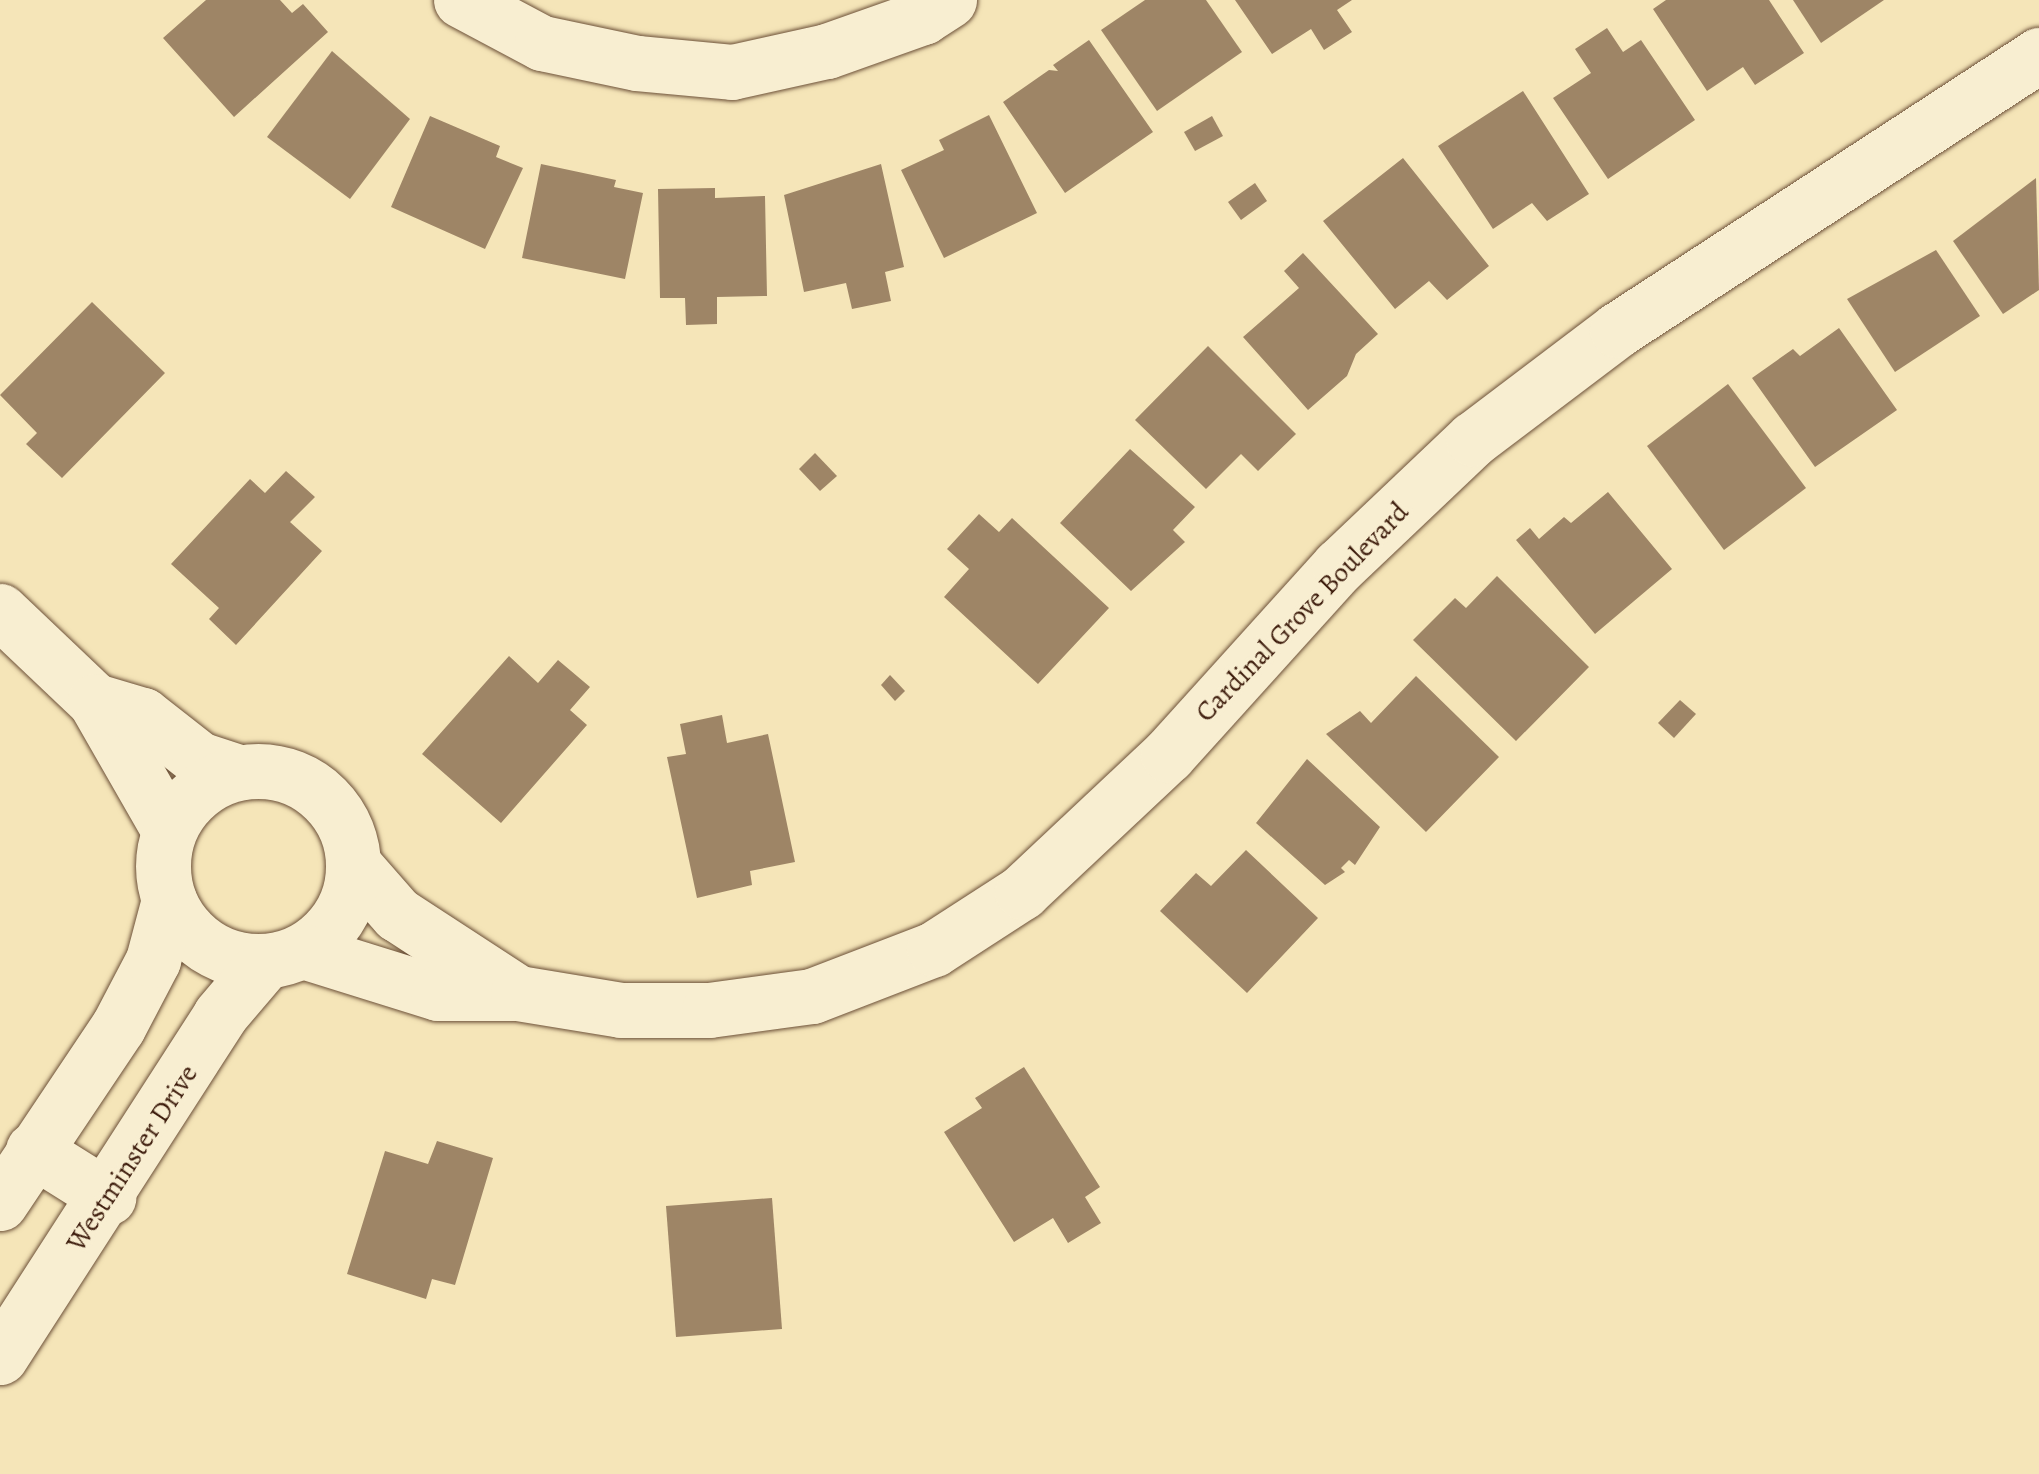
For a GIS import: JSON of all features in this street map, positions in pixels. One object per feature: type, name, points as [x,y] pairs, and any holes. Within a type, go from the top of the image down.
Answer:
[{"type":"street","points":[[461,0],[542,42],[637,63],[732,72],[827,51],[923,17],[949,0]]},
{"type":"street","name":"Cardinal Grove Boulevard","points":[[169,900],[207,946],[235,959],[284,956],[438,993],[518,992],[622,1010],[709,1010],[812,996],[934,949],[1022,892],[1168,754],[1339,566],[1474,440],[1617,330],[2039,54]]},
{"type":"street","name":"Cardinal Grove Boulevard","points":[[0,611],[95,701],[170,830]]},
{"type":"street","name":"Cardinal Grove Boulevard","points":[[95,701],[142,715],[199,760],[238,772],[266,771],[317,791],[349,836],[353,864],[397,914],[518,992]]},
{"type":"street","points":[[0,1202],[118,1027],[153,960],[169,900],[164,853],[170,830],[186,804],[238,772]]},
{"type":"street","points":[[284,956],[340,914],[353,864]]},
{"type":"street","name":"Westminster Drive","points":[[0,1357],[108,1197],[220,1016],[284,956]]},
{"type":"street","points":[[32,1150],[108,1197]]},
{"type":"building","points":[[206,0],[280,0],[292,13],[303,4],[328,32],[234,117],[163,38]]},
{"type":"building","points":[[1145,0],[1206,0],[1242,52],[1157,111],[1101,30]]},
{"type":"building","points":[[1235,0],[1352,0],[1337,10],[1352,32],[1324,50],[1311,29],[1272,54]]},
{"type":"building","points":[[1666,0],[1769,0],[1804,53],[1755,85],[1743,67],[1707,91],[1653,9]]},
{"type":"building","points":[[1793,0],[1884,0],[1821,43]]},
{"type":"building","points":[[1607,28],[1623,52],[1641,40],[1695,120],[1608,179],[1553,98],[1591,73],[1575,49]]},
{"type":"building","points":[[1089,40],[1153,132],[1065,193],[1003,102],[1049,70],[1058,71],[1053,65]]},
{"type":"building","points":[[332,51],[410,119],[350,199],[267,137]]},
{"type":"building","points":[[1523,91],[1589,194],[1547,221],[1532,203],[1493,229],[1438,146]]},
{"type":"building","points":[[989,115],[1037,213],[944,258],[901,170],[944,150],[939,140]]},
{"type":"building","points":[[430,116],[500,146],[496,157],[523,168],[485,249],[391,207]]},
{"type":"building","points":[[1212,116],[1223,136],[1195,151],[1184,132]]},
{"type":"building","points":[[1403,158],[1489,266],[1447,300],[1429,281],[1395,309],[1323,221]]},
{"type":"building","points":[[541,164],[616,180],[614,187],[643,193],[625,279],[522,258]]},
{"type":"building","points":[[881,164],[904,267],[885,272],[891,301],[852,309],[846,283],[804,292],[784,195]]},
{"type":"building","points":[[2036,178],[2039,290],[2003,314],[1953,241]]},
{"type":"building","points":[[1255,183],[1267,201],[1241,220],[1228,202]]},
{"type":"building","points":[[715,188],[715,198],[765,196],[767,296],[717,297],[717,324],[686,325],[685,298],[660,298],[658,189]]},
{"type":"building","points":[[1936,250],[1980,316],[1895,372],[1847,299]]},
{"type":"building","points":[[1303,253],[1378,334],[1356,354],[1347,376],[1308,410],[1243,337],[1299,288],[1284,271]]},
{"type":"building","points":[[92,302],[165,373],[62,478],[26,444],[37,433],[0,395]]},
{"type":"building","points":[[1839,328],[1897,410],[1815,467],[1752,378],[1793,349],[1800,356]]},
{"type":"building","points":[[1208,346],[1296,434],[1258,471],[1241,454],[1206,489],[1135,420]]},
{"type":"building","points":[[1728,384],[1806,488],[1724,550],[1647,446]]},
{"type":"building","points":[[1130,449],[1195,507],[1173,530],[1185,542],[1131,591],[1060,523]]},
{"type":"building","points":[[815,453],[837,476],[820,491],[799,469]]},
{"type":"building","points":[[286,471],[315,497],[290,522],[322,551],[236,645],[209,619],[219,608],[171,564],[250,479],[265,493]]},
{"type":"building","points":[[1608,492],[1672,569],[1595,634],[1516,540],[1530,528],[1539,539],[1564,517],[1571,523]]},
{"type":"building","points":[[979,514],[999,532],[1012,518],[1109,608],[1038,684],[944,597],[969,569],[947,549]]},
{"type":"building","points":[[1497,576],[1589,667],[1516,741],[1413,640],[1455,598],[1466,608]]},
{"type":"building","points":[[509,656],[538,683],[558,660],[590,687],[570,710],[587,725],[501,823],[422,754]]},
{"type":"building","points":[[890,675],[905,691],[895,701],[881,685]]},
{"type":"building","points":[[1416,676],[1499,757],[1426,832],[1326,734],[1360,711],[1371,723]]},
{"type":"building","points":[[1680,700],[1696,714],[1674,738],[1658,723]]},
{"type":"building","points":[[722,715],[727,743],[768,734],[795,862],[750,871],[752,885],[697,898],[667,757],[686,754],[680,724]]},
{"type":"building","points":[[1307,759],[1380,827],[1355,865],[1349,860],[1341,868],[1345,872],[1325,885],[1256,823]]},
{"type":"building","points":[[1246,850],[1318,918],[1247,993],[1160,911],[1196,873],[1211,886]]},
{"type":"building","points":[[1024,1067],[1100,1187],[1085,1197],[1101,1223],[1068,1243],[1053,1218],[1014,1242],[944,1132],[982,1108],[975,1098]]},
{"type":"building","points":[[437,1141],[493,1158],[455,1285],[432,1279],[426,1299],[347,1274],[385,1151],[428,1164]]},
{"type":"building","points":[[772,1198],[782,1329],[676,1337],[666,1206]]}]
